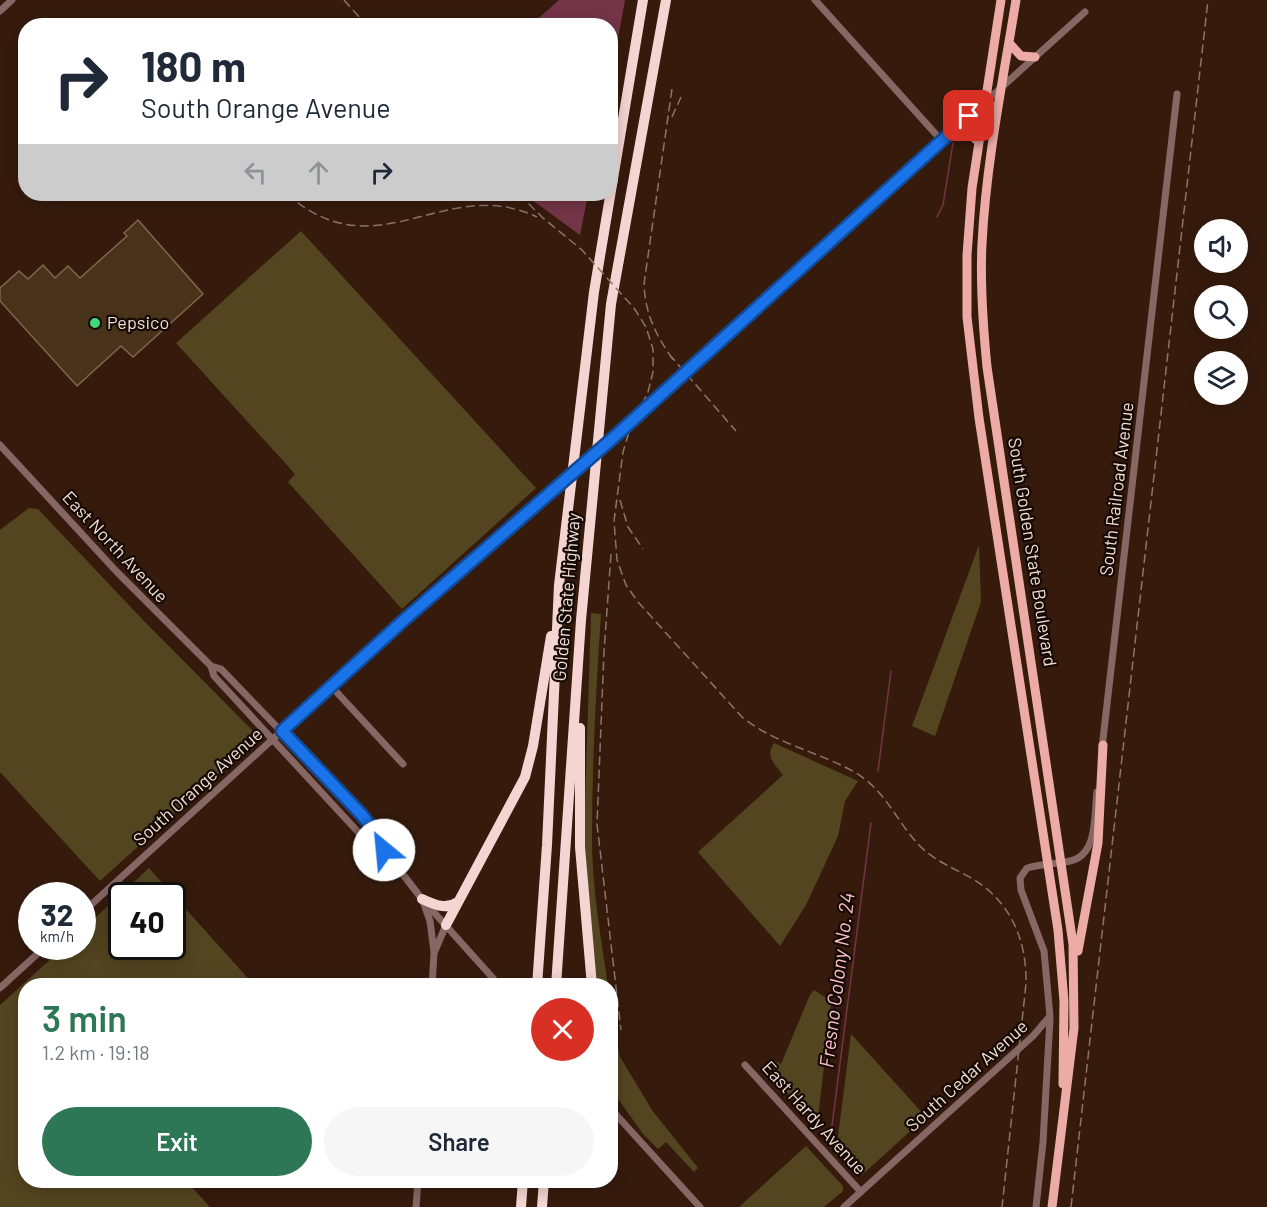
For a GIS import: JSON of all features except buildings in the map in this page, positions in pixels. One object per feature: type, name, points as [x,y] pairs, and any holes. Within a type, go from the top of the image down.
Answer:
[{"type":"highway","name":"Golden State Highway","points":[[618,149],[643,0]]},
{"type":"highway","name":"Golden State Highway","points":[[557,978],[580,620],[611,304],[666,0]]},
{"type":"highway","name":"Golden State Highway","points":[[538,978],[547,845],[559,585],[594,292],[609,201]]},
{"type":"highway","points":[[446,925],[518,793],[527,770],[536,730],[559,585]]},
{"type":"highway","points":[[580,620],[580,847],[591,978]]},
{"type":"highway","points":[[422,899],[446,907],[459,902]]},
{"type":"highway","points":[[521,1207],[522,1188]]},
{"type":"highway","points":[[542,1207],[543,1188]]},
{"type":"main road","name":"South Golden State Boulevard","points":[[1001,0],[979,142],[968,239],[968,333],[979,418],[1055,863],[1071,923],[1075,965],[1074,1028],[1071,1068],[1063,1108],[1052,1207]]},
{"type":"main road","name":"South Golden State Boulevard","points":[[1016,0],[983,226],[981,286],[984,334],[1055,863],[1063,981],[1063,1108]]},
{"type":"main road","points":[[1009,44],[1021,56],[1035,57]]},
{"type":"main road","points":[[952,131],[966,131],[979,142]]},
{"type":"main road","points":[[1075,965],[1098,843],[1103,745]]},
{"type":"street","points":[[0,11],[12,0]]},
{"type":"street","points":[[815,0],[942,141]]},
{"type":"street","name":"South Orange Avenue","points":[[96,900],[273,738],[613,438],[1085,12]]},
{"type":"street","name":"South Railroad Avenue","points":[[1055,863],[1080,858],[1089,848],[1103,745],[1177,94]]},
{"type":"street","name":"East North Avenue","points":[[0,445],[116,571],[211,666],[214,676],[371,846],[384,850]]},
{"type":"street","name":"East North Avenue","points":[[211,666],[221,669],[361,814],[380,837],[384,850],[422,899],[493,978]]},
{"type":"street","points":[[331,686],[403,764]]},
{"type":"street","name":"South Cedar Avenue","points":[[844,1207],[1033,1036],[1050,1016],[1044,951],[1019,884],[1024,870],[1055,863]]},
{"type":"street","points":[[422,899],[430,921],[434,953],[432,978]]},
{"type":"street","points":[[434,953],[446,925]]},
{"type":"street","points":[[0,988],[31,960]]},
{"type":"street","points":[[1036,1207],[1043,1142],[1050,1016]]},
{"type":"street","name":"East Hardy Avenue","points":[[745,1065],[861,1192]]},
{"type":"street","points":[[618,1115],[700,1207]]},
{"type":"street","points":[[416,1207],[417,1188]]},
{"type":"shaded area","points":[[559,0],[625,0],[618,38],[618,18],[539,18]]},
{"type":"shaded area","points":[[534,201],[587,201],[580,235]]},
{"type":"shaded area","points":[[301,231],[536,488],[402,609],[288,482],[295,474],[176,343]]},
{"type":"shaded area","points":[[29,508],[38,509],[142,619],[253,731],[253,742],[100,881],[0,772],[0,530]]},
{"type":"shaded area","points":[[979,545],[981,602],[935,736],[912,726]]},
{"type":"shaded area","points":[[591,613],[601,614],[595,726],[592,857],[607,978],[595,978],[584,838]]},
{"type":"shaded area","points":[[774,743],[858,781],[845,801],[838,836],[806,905],[780,946],[698,852],[783,775],[771,756],[770,752]]},
{"type":"shaded area","points":[[149,868],[162,882],[134,882]]},
{"type":"shaded area","points":[[108,906],[108,960],[186,960],[186,909],[248,978],[30,978],[50,960],[96,960],[96,917]]},
{"type":"shaded area","points":[[18,989],[18,1188],[192,1188],[210,1207],[0,1207],[0,1005]]},
{"type":"shaded area","points":[[814,990],[828,999],[831,1004],[817,1127],[769,1071],[774,1061],[781,1064]]},
{"type":"shaded area","points":[[851,1034],[926,1117],[862,1175],[857,1175],[836,1152]]},
{"type":"shaded area","points":[[618,1047],[620,1057],[652,1110],[698,1168],[694,1172],[666,1142],[658,1149],[643,1134],[618,1099]]},
{"type":"shaded area","points":[[806,1146],[843,1186],[843,1191],[824,1207],[739,1207]]},
{"type":"waterway","name":"Fresno Colony No. 24","points":[[937,217],[943,205],[953,143]]},
{"type":"waterway","name":"Fresno Colony No. 24","points":[[878,771],[891,671]]},
{"type":"waterway","name":"Fresno Colony No. 24","points":[[830,1141],[871,823]]},
{"type":"railway","points":[[344,0],[360,18]]},
{"type":"railway","points":[[1071,1207],[1208,0]]},
{"type":"railway","points":[[672,89],[644,284],[649,316],[674,361]]},
{"type":"railway","points":[[672,117],[681,97]]},
{"type":"railway","points":[[298,201],[320,216],[351,225],[382,225],[472,206],[503,207],[537,217]]},
{"type":"railway","points":[[526,201],[582,250],[634,308],[646,327],[653,349],[653,372],[648,392],[629,432],[623,452],[614,521],[617,560],[626,585],[638,602],[742,717],[769,734],[842,766],[866,780],[883,797],[925,851],[986,888],[1007,911],[1014,924],[1020,938],[1026,968],[1026,984],[1002,1207]]},
{"type":"railway","points":[[669,354],[736,431]]},
{"type":"railway","points":[[620,500],[628,527],[643,549]]},
{"type":"railway","points":[[611,554],[604,652],[597,824],[615,978]]},
{"type":"railway","points":[[618,1004],[621,1030]]},
{"type":"place","name":"Pepsico","points":[[95,323]]},
{"type":"route","points":[[384,850],[380,837],[361,814],[282,731],[404,620],[613,438],[969,116]]}]
